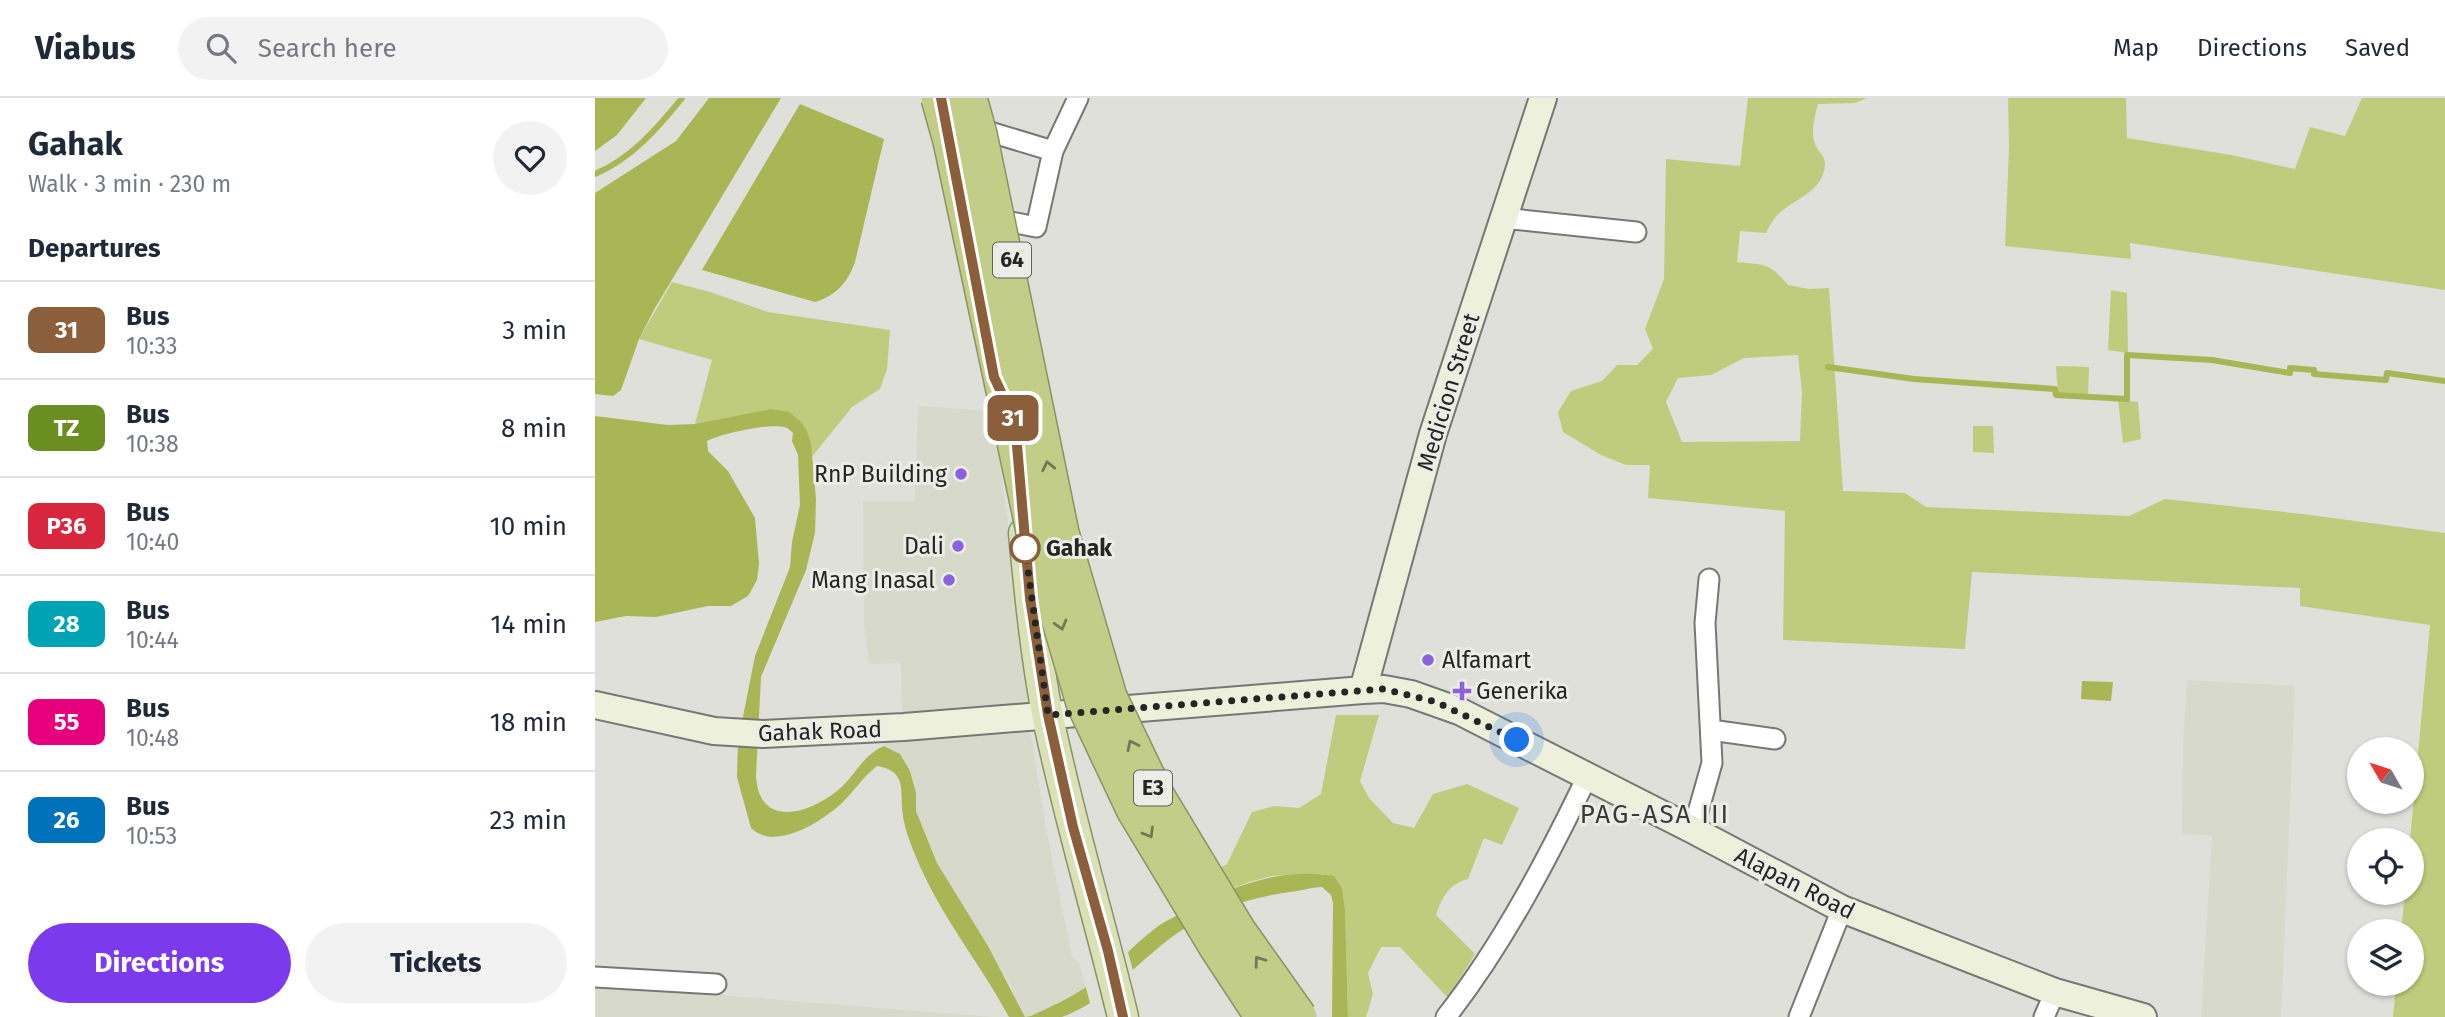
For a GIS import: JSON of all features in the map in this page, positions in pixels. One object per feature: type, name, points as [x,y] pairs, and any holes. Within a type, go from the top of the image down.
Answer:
[{"type":"highway","name":"E3","points":[[940,98],[1035,536],[1084,703],[1134,809],[1217,947],[1263,1017]]},
{"type":"highway","name":"E3","points":[[969,98],[979,134],[1061,533],[1109,697],[1156,795],[1238,932],[1299,1017]]},
{"type":"main road","name":"64","points":[[940,98],[994,377],[1015,422],[1030,598],[1048,715],[1073,827],[1108,951],[1121,1009]]},
{"type":"main road","name":"64","points":[[983,98],[1019,301],[1028,377],[1015,422]]},
{"type":"street","points":[[1006,221],[1036,227],[1053,151],[1078,98]]},
{"type":"street","name":"Medicion Street","points":[[1363,690],[1433,434],[1543,98]]},
{"type":"street","points":[[990,132],[1053,151]]},
{"type":"street","points":[[1503,218],[1636,232]]},
{"type":"street","points":[[1693,830],[1712,763],[1705,623],[1709,579]]},
{"type":"street","name":"Alapan Road","points":[[1048,715],[1384,689],[1436,702],[1487,725],[1693,830],[1842,909],[2055,992],[2143,1017]]},
{"type":"street","name":"Gahak Road","points":[[595,705],[714,731],[750,734],[904,727],[1048,715]]},
{"type":"street","points":[[1711,730],[1775,739]]},
{"type":"street","points":[[1446,1017],[1472,984],[1550,853],[1587,777]]},
{"type":"street","points":[[1799,1017],[1842,909]]},
{"type":"street","points":[[595,977],[716,984]]},
{"type":"street","points":[[2044,1017],[2055,992]]},
{"type":"shaded area","points":[[595,98],[646,98],[617,135],[595,151]]},
{"type":"shaded area","points":[[709,98],[781,98],[655,308],[639,339],[621,390],[613,396],[595,394],[595,193],[676,141]]},
{"type":"shaded area","points":[[1748,98],[1867,98],[1855,103],[1818,104],[1813,136],[1825,162],[1820,181],[1779,213],[1766,233],[1740,231],[1737,262],[1771,268],[1788,285],[1809,289],[1829,288],[1843,491],[1905,493],[1926,507],[2129,516],[2165,499],[2445,533],[2445,1017],[2393,1017],[2395,996],[2424,996],[2424,919],[2402,919],[2404,905],[2424,905],[2424,828],[2411,828],[2412,814],[2424,814],[2424,737],[2420,737],[2430,625],[2300,606],[2300,588],[1972,572],[1965,649],[1783,640],[1785,511],[1648,498],[1650,465],[1626,465],[1601,455],[1563,432],[1558,412],[1571,391],[1602,381],[1617,365],[1637,365],[1653,349],[1645,329],[1664,279],[1666,159],[1740,166]],"holes":[[[1798,355],[1802,392],[1800,441],[1682,442],[1666,402],[1678,378],[1711,375],[1744,358]]]},
{"type":"shaded area","points":[[2008,98],[2126,98],[2127,138],[2231,155],[2295,169],[2310,127],[2345,136],[2362,98],[2445,98],[2445,290],[2130,243],[2131,259],[2005,246]]},
{"type":"shaded area","points":[[800,104],[884,139],[855,262],[845,282],[835,292],[815,302],[702,270]]},
{"type":"shaded area","points":[[672,282],[768,312],[890,330],[887,369],[880,389],[852,407],[811,458],[811,444],[800,421],[718,420],[695,424],[712,360],[639,339]]},
{"type":"shaded area","points":[[2111,290],[2127,293],[2128,353],[2108,350]]},
{"type":"shaded area","points":[[2056,366],[2089,367],[2088,398],[2058,397]]},
{"type":"shaded area","points":[[2118,400],[2138,402],[2141,439],[2123,443]]},
{"type":"shaded area","points":[[918,406],[994,411],[1031,707],[902,716],[901,663],[869,664],[864,624],[863,501],[915,501]]},
{"type":"shaded area","points":[[771,409],[789,412],[807,431],[811,444],[816,499],[815,533],[806,570],[761,677],[756,776],[759,793],[766,804],[775,810],[799,811],[837,791],[876,750],[884,746],[900,754],[910,771],[916,793],[916,811],[937,863],[988,946],[1025,1017],[1009,1017],[925,878],[908,837],[903,816],[901,784],[894,773],[877,766],[834,810],[799,831],[773,837],[761,835],[751,828],[737,777],[738,742],[755,656],[790,567],[800,505],[798,455],[791,431],[777,426],[757,428],[707,441],[708,451],[728,471],[755,518],[759,564],[757,580],[748,596],[731,606],[708,606],[656,617],[626,616],[595,622],[595,416],[668,425],[695,424]]},
{"type":"shaded area","points":[[1973,426],[1993,426],[1994,453],[1973,452]]},
{"type":"shaded area","points":[[2187,680],[2295,686],[2281,1017],[2201,1017],[2212,836],[2182,834]]},
{"type":"shaded area","points":[[2082,681],[2113,682],[2111,701],[2081,699]]},
{"type":"shaded area","points":[[1336,715],[1379,715],[1360,781],[1369,798],[1393,823],[1414,828],[1433,794],[1467,784],[1519,808],[1502,845],[1484,838],[1468,879],[1451,888],[1438,908],[1436,915],[1475,954],[1448,998],[1400,947],[1381,947],[1368,973],[1373,994],[1366,1017],[1348,1017],[1342,888],[1323,874],[1272,876],[1209,898],[1207,876],[1227,864],[1252,812],[1275,806],[1299,808],[1321,794]]},
{"type":"shaded area","points":[[1030,729],[1046,828],[1072,957],[1079,963],[1086,988],[1025,1017],[1009,983],[937,863],[916,811],[916,793],[892,748],[884,746],[884,736]]},
{"type":"shaded area","points":[[1296,874],[1334,876],[1342,888],[1348,1017],[1332,1017],[1333,903],[1331,895],[1322,887],[1254,899],[1220,910],[1173,936],[1089,1004],[1062,1017],[1025,1017],[1067,998],[1097,980],[1157,927],[1224,892],[1259,880]]},
{"type":"shaded area","points":[[595,985],[993,1017],[595,1017]]},
{"type":"pier","points":[[1127,949],[1134,974],[1091,1007],[1085,984]]},
{"type":"waterway","points":[[595,174],[632,151],[682,98]]},
{"type":"waterway","points":[[1828,367],[1914,379],[2055,389],[2056,395],[2127,399],[2127,355],[2212,360],[2290,373],[2290,368],[2314,370],[2314,374],[2386,380],[2387,373],[2445,381]]},
{"type":"bus line","name":"31","points":[[941,98],[994,377],[1015,422],[1030,598],[1048,715],[1073,827],[1108,951],[1123,1017]]},
{"type":"place","name":"RnP Building","points":[[961,474]]},
{"type":"place","name":"Dali","points":[[958,546]]},
{"type":"place","name":"Gahak","points":[[1025,548]]},
{"type":"place","name":"Mang Inasal","points":[[949,580]]},
{"type":"place","name":"Alfamart","points":[[1428,660]]},
{"type":"place","name":"Generika","points":[[1462,691]]},
{"type":"district","name":"PAG-ASA III","points":[[1655,814]]},
{"type":"route","points":[[1025,548],[1048,715],[1384,689],[1436,702],[1517,740]]}]
